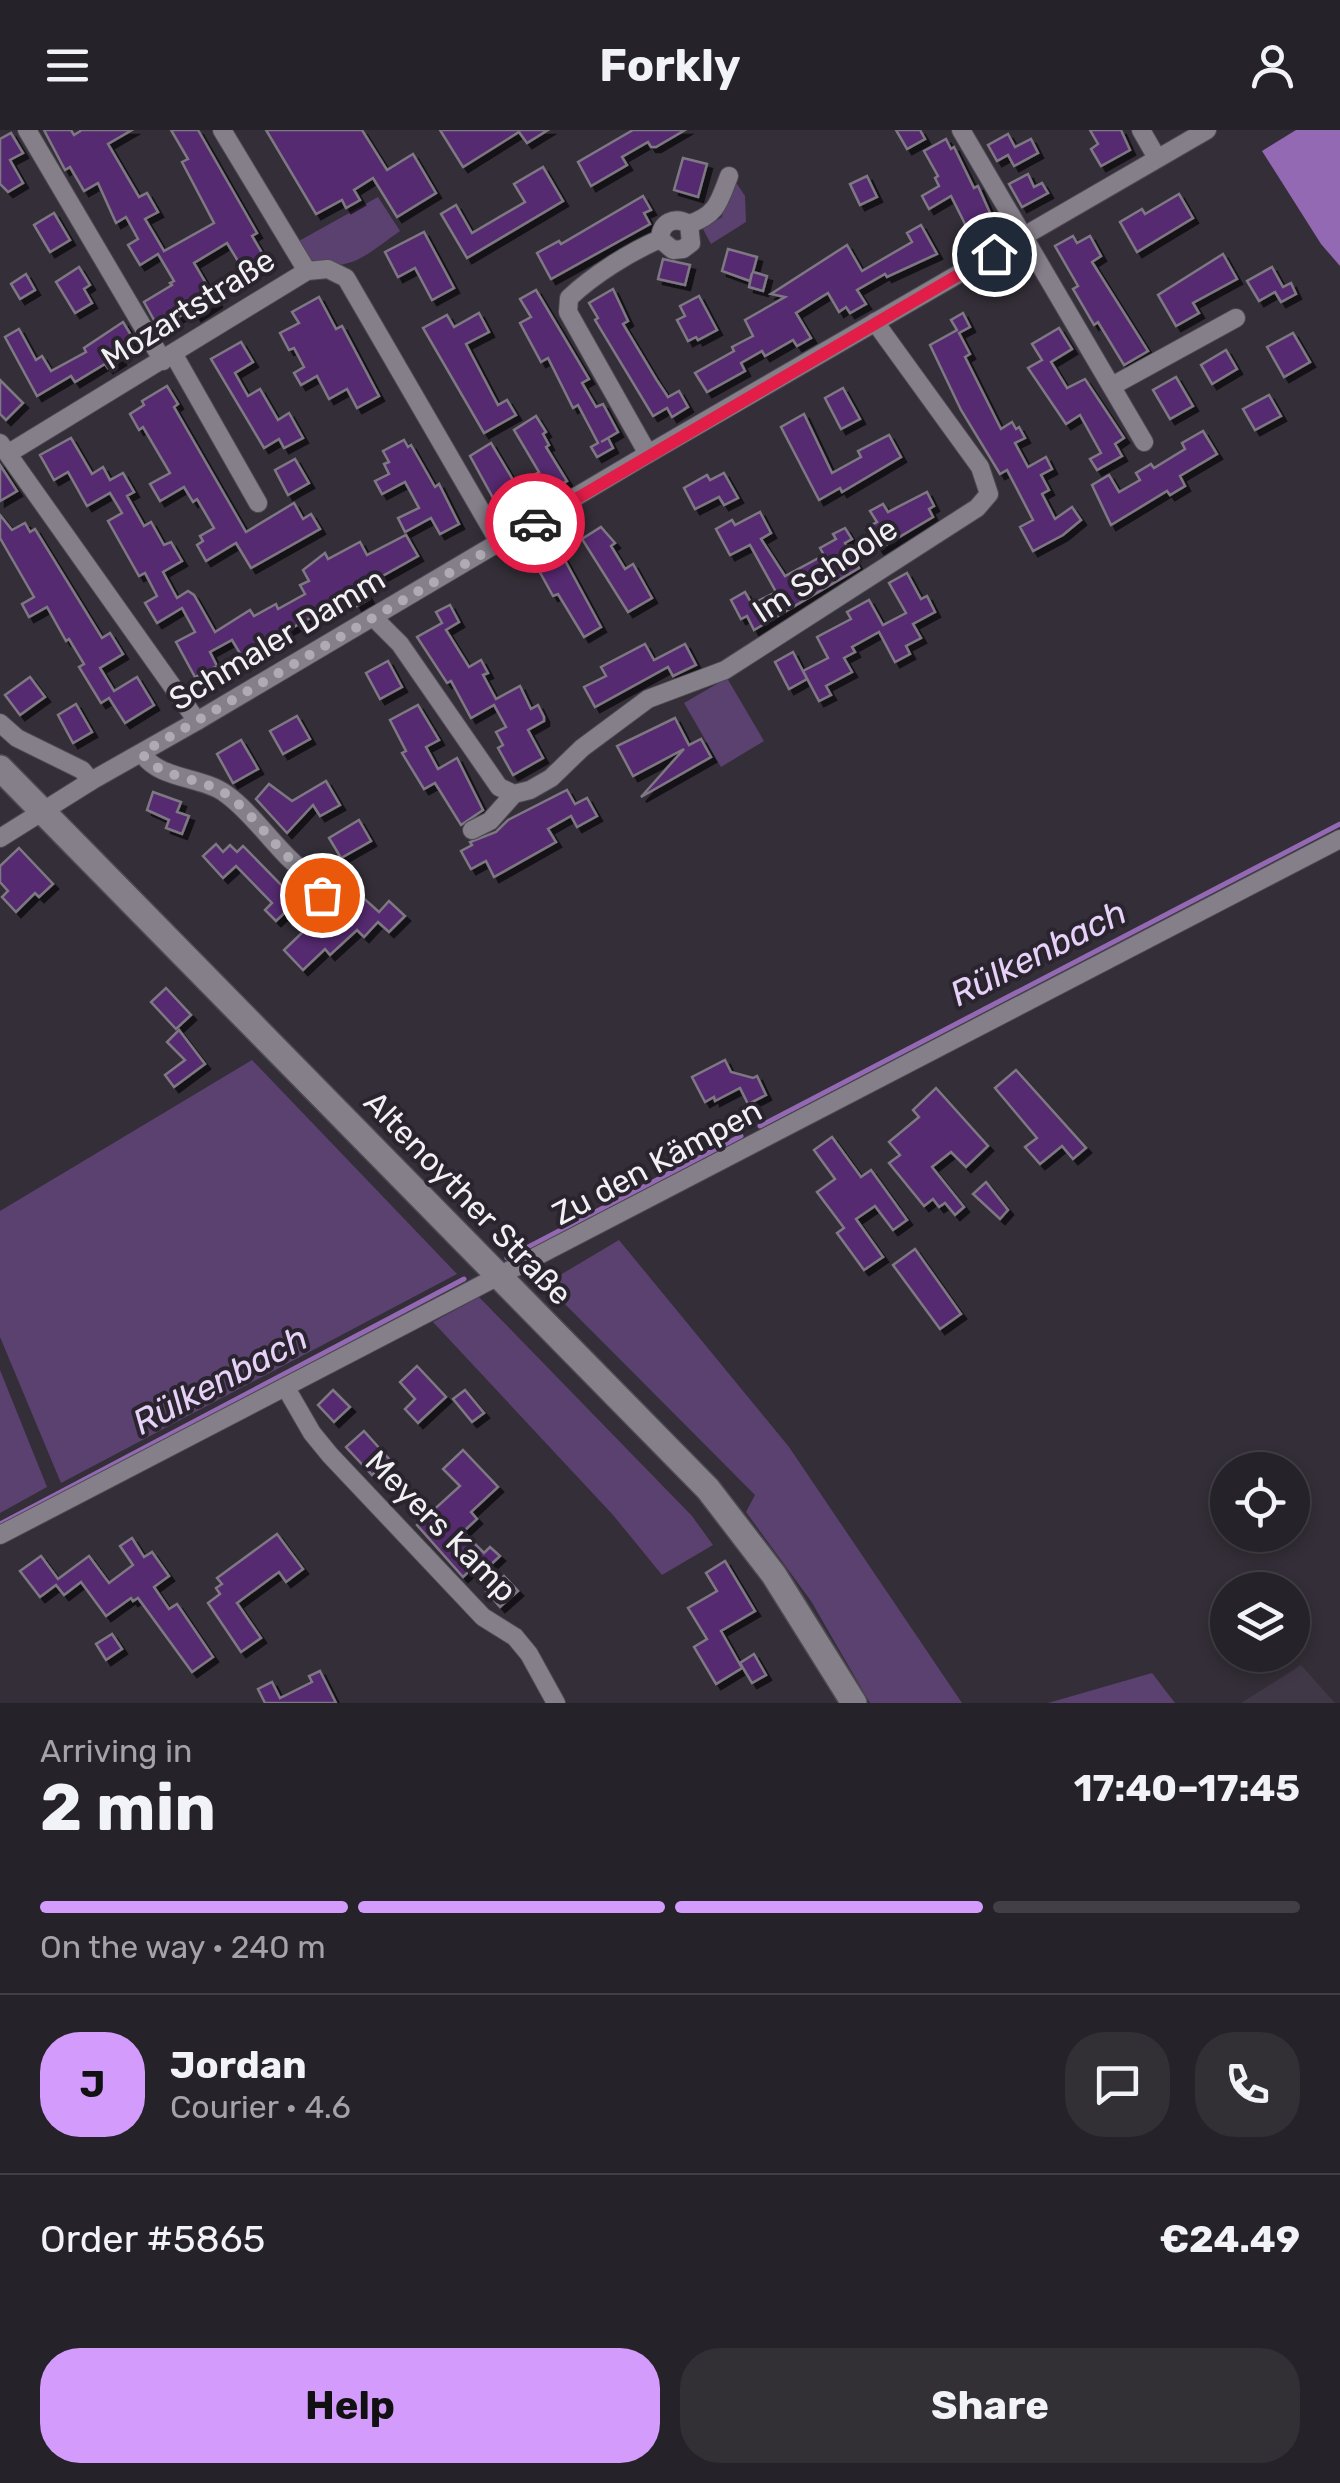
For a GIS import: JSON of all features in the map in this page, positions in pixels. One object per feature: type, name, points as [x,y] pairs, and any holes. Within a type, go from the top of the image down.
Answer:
[{"type":"main road","name":"Altenoyther Straße","points":[[0,768],[728,1511],[774,1575],[854,1703]]},
{"type":"street","points":[[27,130],[258,503]]},
{"type":"street","points":[[222,130],[308,271]]},
{"type":"street","points":[[961,130],[1144,442]]},
{"type":"street","points":[[1141,130],[1157,158]]},
{"type":"street","name":"Schmaler Damm","points":[[0,838],[648,454],[1207,130]]},
{"type":"street","points":[[648,454],[568,312],[569,298],[585,283],[616,266],[625,254],[660,239],[673,250],[691,243],[689,224],[707,218],[718,204],[729,176]]},
{"type":"street","name":"Mozartstraße","points":[[4,448],[168,358],[308,271],[328,270],[346,278],[499,542]]},
{"type":"street","points":[[1112,386],[1236,318]]},
{"type":"street","name":"Im Schoole","points":[[472,830],[490,821],[514,794],[550,778],[582,748],[648,699],[725,670],[977,508],[988,494],[980,466],[875,322]]},
{"type":"street","points":[[4,448],[198,722]]},
{"type":"street","points":[[373,617],[400,644],[499,787],[514,794]]},
{"type":"street","points":[[0,723],[26,744],[82,770],[91,781]]},
{"type":"street","points":[[142,753],[146,760],[173,774],[226,794],[296,866],[312,876]]},
{"type":"street","name":"Zu den Kämpen","points":[[0,1535],[1340,840]]},
{"type":"street","name":"Meyers Kamp","points":[[286,1388],[330,1455],[484,1617],[515,1637],[556,1703]]},
{"type":"shaded area","points":[[1296,130],[1340,130],[1340,266],[1321,244],[1262,151]]},
{"type":"shaded area","points":[[735,181],[745,196],[746,222],[711,244],[703,229],[722,217],[730,183]]},
{"type":"shaded area","points":[[378,197],[400,231],[356,261],[332,265],[305,257],[297,242]]},
{"type":"shaded area","points":[[727,678],[764,741],[721,767],[684,703]]},
{"type":"shaded area","points":[[252,1060],[457,1274],[61,1483],[0,1337],[0,1211]]},
{"type":"shaded area","points":[[619,1240],[789,1447],[962,1703],[870,1703],[811,1601],[746,1512],[755,1495],[545,1284]]},
{"type":"shaded area","points":[[479,1297],[692,1516],[713,1545],[662,1575],[613,1515],[433,1322]]},
{"type":"shaded area","points":[[0,1370],[47,1487],[0,1513]]},
{"type":"shaded area","points":[[1290,1672],[1307,1672],[1335,1703],[1241,1703]]},
{"type":"shaded area","points":[[1152,1673],[1175,1703],[1048,1703]]},
{"type":"building","points":[[44,130],[71,130],[74,135],[82,130],[132,130],[108,144],[139,197],[147,193],[158,212],[145,219],[164,251],[214,223],[182,162],[188,159],[171,130],[198,130],[257,233],[252,236],[268,263],[247,276],[227,243],[194,263],[217,302],[196,316],[192,309],[159,329],[144,302],[174,281],[158,254],[140,265],[128,245],[138,239],[126,217],[116,223],[98,183],[84,191],[70,167],[65,170]]},
{"type":"building","points":[[266,130],[362,130],[387,170],[413,154],[436,193],[397,217],[373,178],[354,190],[360,200],[346,208],[342,200],[316,214]]},
{"type":"building","points":[[440,130],[548,130],[527,143],[519,132],[463,167]]},
{"type":"building","points":[[633,130],[685,130],[656,147],[648,142],[622,157],[627,165],[591,186],[578,162]]},
{"type":"building","points":[[896,130],[920,130],[925,139],[907,149]]},
{"type":"building","points":[[1090,130],[1121,130],[1130,150],[1101,166],[1091,149],[1098,144]]},
{"type":"building","points":[[11,133],[23,153],[10,160],[23,183],[8,192],[0,184],[0,139]]},
{"type":"building","points":[[1008,134],[1015,147],[1031,139],[1038,153],[1014,166],[1008,155],[997,161],[988,145]]},
{"type":"building","points":[[946,139],[974,188],[978,186],[995,224],[972,238],[951,196],[929,209],[922,196],[939,186],[935,178],[938,176],[924,151]]},
{"type":"building","points":[[683,158],[707,164],[698,197],[674,190]]},
{"type":"building","points":[[543,167],[563,201],[467,258],[441,214],[456,205],[472,233],[525,202],[514,184]]},
{"type":"building","points":[[1028,174],[1034,187],[1042,183],[1048,193],[1022,207],[1009,184]]},
{"type":"building","points":[[867,176],[877,197],[860,205],[850,184]]},
{"type":"building","points":[[1179,194],[1193,218],[1137,252],[1120,222],[1142,209],[1145,214]]},
{"type":"building","points":[[643,196],[651,210],[644,213],[650,224],[551,279],[537,253],[559,241],[561,244]]},
{"type":"building","points":[[54,213],[70,240],[50,252],[34,225]]},
{"type":"building","points":[[921,225],[937,254],[887,277],[885,274],[857,290],[866,304],[850,313],[846,307],[839,312],[828,293],[796,313],[811,338],[797,346],[793,340],[765,356],[762,351],[741,363],[745,371],[707,392],[695,373],[753,336],[745,320],[785,297],[771,294],[847,245],[862,271],[912,242],[907,233]]},
{"type":"building","points":[[424,232],[454,288],[432,300],[415,268],[398,277],[385,252]]},
{"type":"building","points":[[1073,236],[1077,243],[1090,236],[1101,256],[1092,262],[1148,351],[1124,365],[1073,289],[1078,286],[1055,246]]},
{"type":"building","points":[[728,249],[757,257],[753,272],[767,276],[763,291],[749,287],[752,273],[750,281],[722,271]]},
{"type":"building","points":[[1223,254],[1237,279],[1193,303],[1199,313],[1176,326],[1158,295]]},
{"type":"building","points":[[663,259],[690,265],[685,285],[658,279]]},
{"type":"building","points":[[79,267],[90,285],[84,289],[92,303],[75,313],[56,282]]},
{"type":"building","points":[[1272,267],[1283,287],[1291,283],[1296,294],[1281,302],[1275,292],[1259,301],[1247,281]]},
{"type":"building","points":[[26,274],[35,290],[20,299],[11,284]]},
{"type":"building","points":[[613,289],[628,321],[623,324],[656,379],[668,397],[679,391],[688,407],[672,417],[667,408],[653,416],[595,320],[598,318],[589,303]]},
{"type":"building","points":[[536,290],[589,379],[582,383],[596,407],[603,404],[618,432],[601,442],[608,438],[613,448],[597,457],[591,447],[598,443],[578,405],[573,408],[548,358],[541,362],[520,323],[531,317],[520,299]]},
{"type":"building","points":[[699,296],[717,330],[688,341],[677,320],[685,316],[680,306]]},
{"type":"building","points":[[319,297],[336,329],[342,326],[379,396],[357,408],[347,389],[329,399],[317,376],[301,385],[294,373],[304,367],[280,333],[299,323],[292,312]]},
{"type":"building","points":[[479,313],[489,332],[466,344],[498,405],[507,400],[516,415],[484,433],[423,328],[447,315],[454,327]]},
{"type":"building","points":[[963,313],[970,327],[959,333],[970,354],[965,357],[1001,429],[1012,422],[1016,429],[1019,427],[1025,438],[1015,443],[1028,467],[1046,457],[1052,469],[1041,475],[1049,490],[1042,494],[1055,519],[1072,507],[1081,520],[1033,551],[1020,527],[1033,520],[1007,470],[1000,474],[961,410],[930,345],[957,330],[951,320]]},
{"type":"building","points":[[123,322],[134,340],[116,351],[121,360],[108,368],[105,364],[75,382],[71,376],[37,396],[5,337],[19,329],[36,360],[42,356],[51,371],[86,352],[84,348]]},
{"type":"building","points":[[1059,328],[1072,349],[1051,362],[1067,388],[1085,379],[1124,438],[1115,444],[1122,456],[1097,470],[1090,459],[1101,453],[1080,415],[1066,424],[1028,368],[1042,360],[1032,344]]},
{"type":"building","points":[[1293,333],[1310,362],[1284,377],[1267,347]]},
{"type":"building","points":[[241,342],[253,362],[235,373],[248,396],[260,389],[278,420],[289,413],[303,438],[284,448],[279,439],[264,448],[211,359]]},
{"type":"building","points":[[1226,350],[1237,369],[1212,384],[1201,365]]},
{"type":"building","points":[[1176,377],[1193,406],[1170,419],[1153,390]]},
{"type":"building","points":[[0,380],[23,403],[6,420],[0,414]]},
{"type":"building","points":[[167,386],[178,404],[174,407],[246,532],[294,503],[303,519],[311,514],[320,529],[251,568],[236,543],[206,561],[197,545],[203,541],[200,536],[214,528],[197,499],[193,502],[184,487],[160,501],[150,484],[170,473],[143,427],[139,430],[130,414],[144,405],[142,401]]},
{"type":"building","points":[[843,388],[860,419],[841,429],[825,398]]},
{"type":"building","points":[[1269,395],[1281,416],[1255,430],[1243,409]]},
{"type":"building","points":[[804,414],[832,473],[861,457],[858,451],[889,435],[901,457],[842,492],[840,488],[819,500],[781,427]]},
{"type":"building","points":[[536,416],[546,432],[546,447],[567,481],[546,493],[544,490],[503,516],[470,456],[491,443],[516,485],[539,472],[514,430]]},
{"type":"building","points":[[1203,431],[1217,454],[1180,476],[1185,486],[1170,495],[1167,491],[1111,525],[1092,485],[1109,475],[1119,492],[1140,480],[1136,473],[1151,464],[1154,468],[1185,449],[1182,443]]},
{"type":"building","points":[[71,438],[92,474],[103,467],[110,480],[123,473],[134,492],[127,496],[144,526],[151,522],[164,545],[171,542],[182,561],[163,572],[177,598],[188,591],[194,595],[215,632],[250,610],[254,616],[276,604],[278,609],[305,594],[300,585],[309,581],[303,570],[325,553],[328,559],[360,542],[367,555],[406,535],[418,556],[363,587],[369,599],[357,606],[352,596],[241,655],[232,640],[210,652],[217,666],[195,677],[176,642],[195,632],[182,608],[157,623],[145,603],[157,596],[145,573],[139,576],[108,521],[122,513],[110,493],[87,506],[68,472],[54,480],[40,455]]},
{"type":"building","points":[[404,440],[408,447],[411,445],[435,487],[439,484],[459,524],[440,534],[431,518],[405,532],[398,518],[419,508],[405,482],[382,494],[375,481],[389,474],[384,464],[389,462],[383,451]]},
{"type":"building","points":[[295,459],[309,483],[288,495],[275,470]]},
{"type":"building","points":[[0,465],[17,491],[0,501]]},
{"type":"building","points":[[724,473],[738,498],[724,505],[719,497],[695,509],[684,488],[707,475],[710,480]]},
{"type":"building","points":[[927,492],[934,506],[929,509],[933,517],[879,549],[866,528],[877,522],[870,511],[883,504],[888,512]]},
{"type":"building","points":[[760,512],[771,533],[761,539],[785,576],[824,555],[820,548],[845,528],[852,539],[845,543],[859,568],[754,630],[747,616],[741,619],[731,600],[745,592],[752,604],[776,592],[750,545],[730,555],[716,529],[732,520],[735,525]]},
{"type":"building","points":[[0,515],[12,530],[25,523],[30,532],[35,529],[102,638],[110,633],[123,654],[100,668],[114,691],[137,677],[154,705],[125,723],[109,698],[101,703],[79,667],[84,664],[47,607],[29,617],[22,604],[34,597],[0,538]]},
{"type":"building","points":[[601,527],[615,543],[611,546],[625,569],[633,564],[652,598],[628,612],[582,539]]},
{"type":"building","points":[[561,553],[601,627],[584,637],[537,567]]},
{"type":"building","points":[[907,573],[921,599],[927,596],[935,612],[913,624],[921,638],[906,646],[910,654],[895,662],[879,632],[852,647],[855,652],[844,658],[852,672],[826,686],[831,695],[819,701],[803,671],[828,658],[817,637],[851,619],[847,612],[869,600],[883,625],[906,613],[889,583]]},
{"type":"building","points":[[450,605],[459,622],[446,630],[469,667],[481,660],[488,673],[483,675],[496,699],[520,686],[531,709],[538,705],[544,717],[544,721],[528,730],[543,758],[513,775],[498,748],[503,745],[496,732],[506,727],[494,705],[471,718],[451,681],[447,683],[417,637],[442,623],[436,612]]},
{"type":"building","points":[[645,644],[654,660],[685,644],[696,665],[673,676],[668,667],[595,707],[584,687],[606,676],[601,667]]},
{"type":"building","points":[[793,652],[807,679],[789,689],[775,662]]},
{"type":"building","points":[[388,661],[402,687],[380,699],[366,673]]},
{"type":"building","points":[[30,677],[45,697],[20,715],[5,695]]},
{"type":"building","points":[[76,704],[92,732],[73,743],[58,715]]},
{"type":"building","points":[[418,705],[439,740],[426,747],[438,769],[457,758],[483,810],[461,825],[435,783],[424,789],[402,753],[406,751],[390,720]]},
{"type":"building","points":[[297,716],[310,739],[283,754],[270,731]]},
{"type":"building","points":[[675,718],[689,745],[701,739],[711,757],[641,797],[684,749],[633,776],[617,746]]},
{"type":"building","points":[[241,740],[258,769],[233,783],[217,754]]},
{"type":"building","points":[[326,781],[340,805],[320,816],[313,805],[287,833],[256,799],[269,784],[292,801]]},
{"type":"building","points":[[567,790],[575,804],[587,798],[597,816],[577,827],[571,816],[548,829],[556,842],[494,877],[486,861],[471,869],[461,851],[472,845],[470,842],[496,832],[508,820]]},
{"type":"building","points":[[153,792],[181,802],[177,812],[189,816],[182,834],[166,828],[169,820],[147,810]]},
{"type":"building","points":[[359,820],[371,841],[341,858],[329,838]]},
{"type":"building","points":[[216,844],[223,852],[230,845],[237,852],[243,846],[286,890],[282,894],[293,905],[276,921],[265,910],[272,903],[236,866],[223,878],[203,856]]},
{"type":"building","points":[[19,848],[53,884],[39,897],[35,893],[16,912],[2,897],[8,891],[0,882],[0,866]]},
{"type":"building","points":[[360,895],[379,912],[389,901],[405,916],[389,932],[378,922],[364,937],[357,930],[330,955],[325,949],[303,970],[284,950],[310,925],[321,937]]},
{"type":"building","points":[[166,988],[191,1015],[176,1029],[151,1002]]},
{"type":"building","points":[[179,1030],[205,1064],[174,1087],[165,1075],[185,1060],[167,1042]]},
{"type":"building","points":[[725,1060],[731,1072],[757,1076],[766,1095],[748,1104],[740,1088],[705,1102],[692,1077]]},
{"type":"building","points":[[1016,1070],[1086,1148],[1073,1159],[1062,1146],[1040,1164],[1025,1147],[1037,1138],[995,1088]]},
{"type":"building","points":[[936,1088],[988,1146],[966,1167],[951,1152],[932,1167],[964,1207],[955,1215],[945,1203],[939,1207],[933,1199],[924,1206],[889,1163],[900,1155],[889,1142],[919,1117],[913,1110]]},
{"type":"building","points":[[832,1137],[861,1177],[871,1170],[907,1220],[893,1230],[875,1206],[856,1219],[883,1257],[864,1270],[837,1233],[844,1228],[817,1192],[835,1179],[814,1150]]},
{"type":"building","points":[[986,1182],[1008,1210],[1000,1219],[973,1194]]},
{"type":"building","points":[[915,1249],[961,1314],[940,1329],[893,1265]]},
{"type":"building","points":[[417,1366],[446,1397],[418,1423],[405,1409],[415,1399],[400,1382]]},
{"type":"building","points":[[333,1390],[350,1407],[334,1422],[318,1405]]},
{"type":"building","points":[[465,1390],[484,1413],[472,1422],[453,1399]]},
{"type":"building","points":[[364,1431],[389,1459],[372,1475],[346,1447]]},
{"type":"building","points":[[463,1450],[498,1487],[471,1512],[477,1519],[463,1532],[484,1553],[490,1547],[500,1556],[485,1570],[478,1563],[463,1577],[417,1525],[460,1486],[443,1469]]},
{"type":"building","points":[[277,1534],[303,1569],[286,1582],[279,1572],[237,1603],[261,1638],[241,1652],[208,1603],[220,1594],[216,1588],[222,1584],[217,1578]]},
{"type":"building","points":[[132,1538],[144,1557],[152,1552],[169,1576],[154,1587],[169,1609],[177,1604],[213,1657],[192,1672],[138,1598],[131,1598],[106,1616],[81,1582],[64,1595],[56,1585],[40,1597],[20,1571],[41,1556],[58,1579],[89,1556],[109,1583],[133,1565],[120,1546]]},
{"type":"building","points":[[725,1561],[755,1611],[721,1631],[742,1668],[716,1684],[694,1647],[707,1639],[688,1608],[717,1591],[706,1573]]},
{"type":"building","points":[[504,1576],[518,1591],[500,1607],[486,1591]]},
{"type":"building","points":[[112,1634],[122,1649],[106,1660],[96,1644]]},
{"type":"building","points":[[754,1654],[766,1675],[752,1683],[740,1663]]},
{"type":"building","points":[[320,1671],[336,1703],[265,1703],[258,1689],[272,1682],[280,1698],[312,1682],[309,1676]]},
{"type":"waterway","name":"Rülkenbach","points":[[760,1126],[1340,824]]},
{"type":"waterway","name":"Rülkenbach","points":[[507,1258],[741,1136]]},
{"type":"waterway","name":"Rülkenbach","points":[[0,1524],[464,1279]]},
{"type":"way so far","points":[[322,895],[314,890],[312,876],[296,866],[226,794],[173,774],[146,760],[142,753],[535,523]]},
{"type":"route","points":[[535,523],[994,254]]}]
